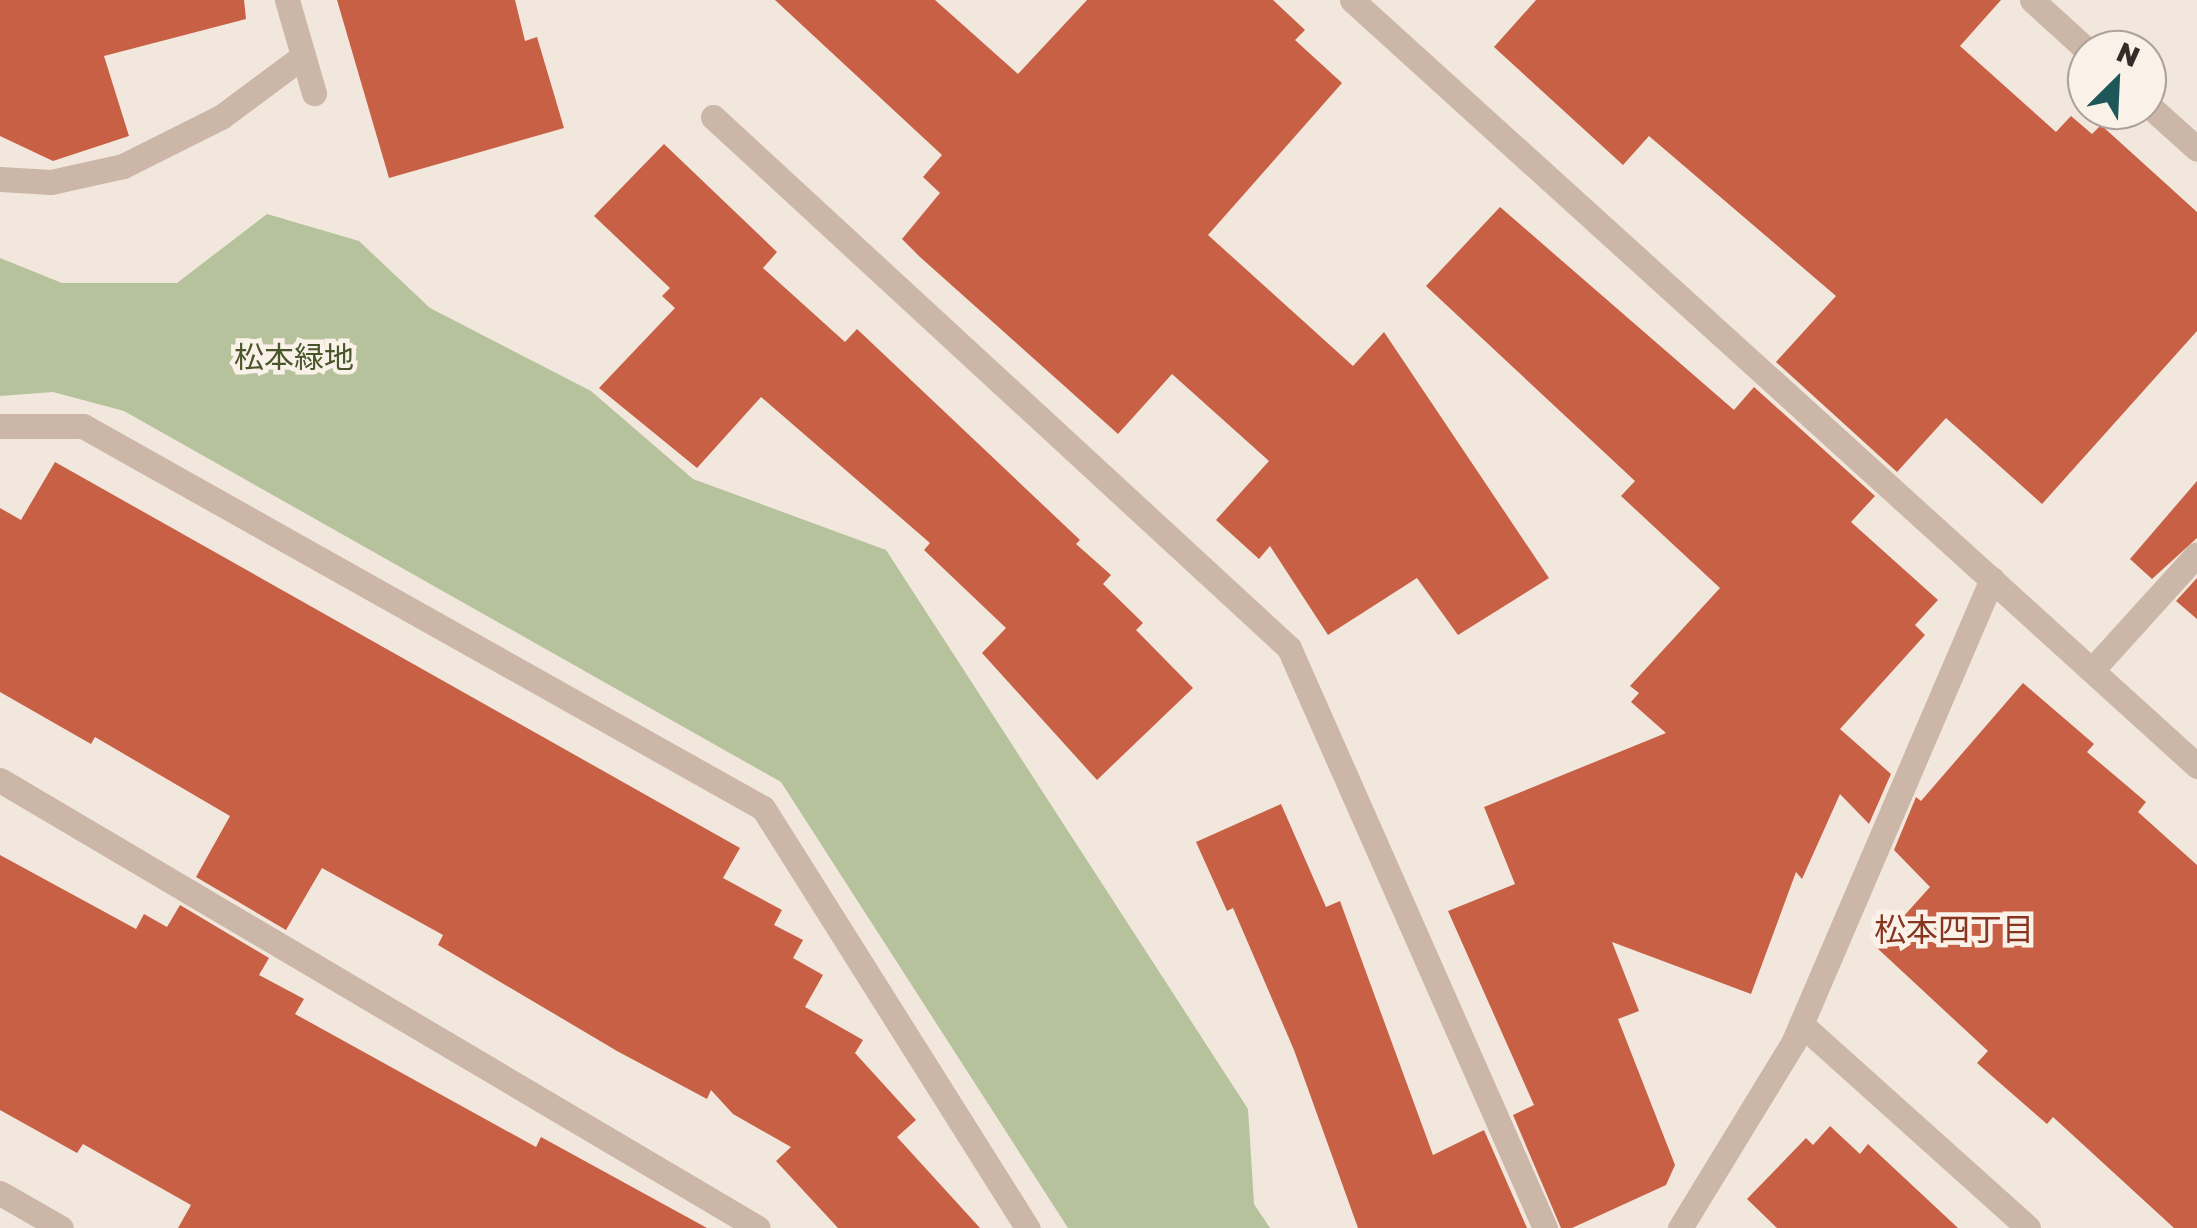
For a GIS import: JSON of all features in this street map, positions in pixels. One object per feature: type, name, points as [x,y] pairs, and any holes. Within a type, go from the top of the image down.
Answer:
[{"type":"street","points":[[287,0],[314,93]]},
{"type":"street","points":[[1352,0],[2197,766]]},
{"type":"street","points":[[2032,0],[2067,32]]},
{"type":"street","points":[[0,179],[51,182],[123,166],[221,117],[303,56]]},
{"type":"street","points":[[714,117],[1289,648],[1545,1228]]},
{"type":"street","points":[[2167,122],[2197,149]]},
{"type":"street","points":[[0,426],[83,426],[763,808],[1028,1228]]},
{"type":"street","points":[[2092,670],[2197,554]]},
{"type":"street","points":[[1680,1228],[1801,1024],[1992,578]]},
{"type":"street","points":[[0,780],[758,1228]]},
{"type":"street","points":[[1801,1024],[2028,1228]]},
{"type":"street","points":[[0,1193],[61,1228]]},
{"type":"green space","name":"松本緑地","points":[[267,214],[359,241],[430,308],[591,391],[693,479],[886,550],[1248,1109],[1254,1204],[1270,1228],[1068,1228],[781,782],[124,411],[53,392],[0,396],[0,258],[62,283],[177,283]]},
{"type":"building","points":[[0,0],[244,0],[246,19],[104,56],[129,136],[53,161],[0,136]]},
{"type":"building","points":[[337,0],[515,0],[525,41],[537,37],[564,128],[389,178]]},
{"type":"building","points":[[775,0],[935,0],[1018,74],[1087,0],[1273,0],[1305,30],[1295,40],[1342,83],[1208,235],[1353,366],[1384,332],[1549,578],[1458,635],[1417,578],[1328,635],[1270,546],[1259,559],[1216,520],[1269,461],[1172,374],[1118,434],[920,257],[902,239],[940,193],[923,177],[942,155]]},
{"type":"building","points":[[1536,0],[2001,0],[1960,46],[2056,132],[2067,120],[2067,130],[2087,130],[2092,134],[2107,130],[2197,212],[2197,331],[2042,504],[1946,418],[1897,472],[1776,362],[1836,296],[1649,136],[1623,165],[1494,47]]},
{"type":"building","points":[[664,144],[777,252],[763,268],[845,342],[857,329],[1080,540],[1076,544],[1111,575],[1103,584],[1143,623],[1136,630],[1193,688],[1097,780],[982,653],[1006,628],[924,550],[930,543],[761,397],[697,468],[599,388],[675,308],[662,296],[670,288],[594,216]]},
{"type":"building","points":[[1500,207],[1734,410],[1754,387],[1875,496],[1851,522],[1938,600],[1915,625],[1925,635],[1840,729],[1891,774],[1869,824],[1840,794],[1802,879],[1796,872],[1751,994],[1612,942],[1639,1011],[1618,1019],[1675,1165],[1666,1185],[1572,1228],[1561,1228],[1513,1115],[1534,1105],[1448,911],[1515,884],[1484,807],[1666,733],[1631,702],[1639,693],[1630,686],[1720,588],[1621,496],[1635,481],[1426,286]]},
{"type":"building","points":[[55,462],[740,848],[723,878],[782,910],[774,925],[803,940],[793,958],[823,975],[805,1007],[863,1040],[855,1053],[916,1120],[897,1137],[980,1228],[838,1228],[776,1161],[791,1147],[733,1114],[711,1090],[707,1099],[617,1051],[438,945],[443,935],[322,868],[286,930],[196,877],[230,816],[95,737],[91,744],[0,692],[0,508],[21,520]]},
{"type":"building","points":[[2197,481],[2197,538],[2152,579],[2130,559]]},
{"type":"building","points":[[2197,578],[2197,619],[2176,601]]},
{"type":"building","points":[[2023,683],[2094,744],[2087,752],[2146,802],[2138,812],[2197,865],[2197,1228],[2174,1228],[2053,1117],[2047,1124],[1977,1063],[1988,1051],[1876,947],[1930,887],[1894,850],[1916,797],[1921,801]]},
{"type":"building","points":[[1281,804],[1326,907],[1340,901],[1433,1155],[1484,1130],[1527,1228],[1358,1228],[1294,1050],[1233,908],[1227,911],[1196,842]]},
{"type":"building","points":[[0,855],[136,929],[144,914],[167,927],[180,905],[269,958],[259,975],[304,999],[295,1014],[536,1147],[541,1137],[707,1228],[178,1228],[191,1205],[83,1144],[77,1153],[0,1110]]},
{"type":"building","points":[[1830,1126],[1860,1154],[1868,1144],[1958,1228],[1777,1228],[1747,1199],[1806,1138],[1813,1145]]},
{"type":"district","name":"松本四丁目","points":[[1954,929]]}]
